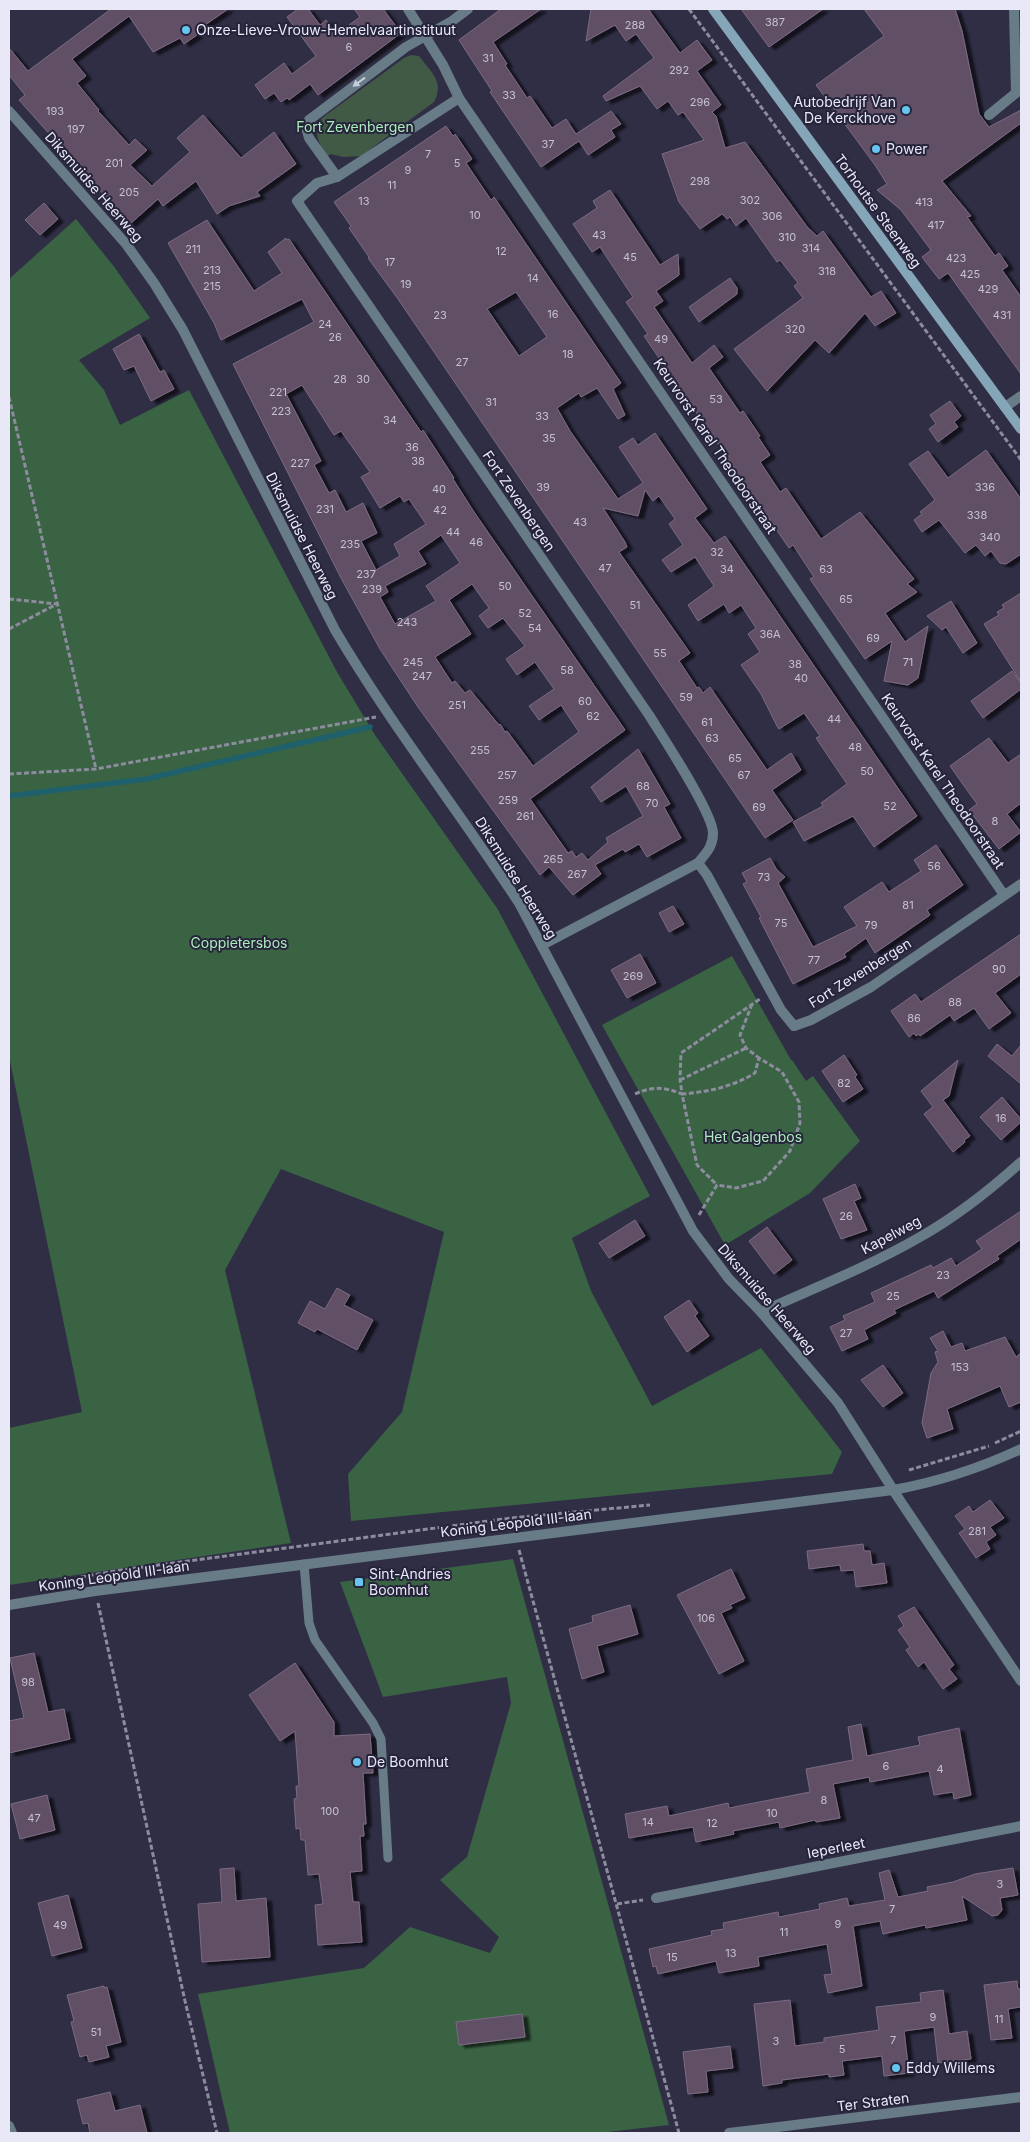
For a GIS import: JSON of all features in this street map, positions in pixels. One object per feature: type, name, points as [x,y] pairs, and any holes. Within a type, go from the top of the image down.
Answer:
[{"type":"main road","name":"Torhoutse Steenweg","points":[[713,9],[1021,429]]},
{"type":"street","name":"Keurvorst Karel Theodoorstraat","points":[[408,9],[443,65],[459,98],[1004,896]]},
{"type":"street","points":[[337,177],[308,138],[309,120],[406,47],[468,9]]},
{"type":"street","points":[[989,115],[1016,93],[1014,9]]},
{"type":"street","name":"Fort Zevenbergen","points":[[459,98],[337,177],[318,183],[297,201],[676,757],[713,831],[711,847],[698,863],[542,945]]},
{"type":"street","name":"Diksmuidse Heerweg","points":[[9,111],[95,207],[154,283],[187,338],[326,613],[359,670],[519,903],[692,1229],[724,1273],[761,1312],[838,1402],[893,1490],[1021,1681]]},
{"type":"street","points":[[1005,407],[1021,396]]},
{"type":"street","name":"Fort Zevenbergen","points":[[698,863],[707,875],[781,1010],[794,1026],[811,1020],[871,986],[1021,884]]},
{"type":"street","name":"Kapelweg","points":[[761,1312],[841,1276],[920,1237],[992,1188],[1021,1162]]},
{"type":"street","name":"Koning Leopold III-laan","points":[[9,1605],[95,1591],[893,1490],[922,1485],[984,1466],[1021,1449]]},
{"type":"street","name":"Ieperleet","points":[[656,1898],[1021,1826]]},
{"type":"street","name":"Ter Straten","points":[[729,2133],[1021,2097]]},
{"type":"street","points":[[9,2126],[12,2133]]},
{"type":"lane","points":[[304,1564],[309,1623],[315,1640],[373,1723],[381,1739],[388,1858]]},
{"type":"path","points":[[690,9],[1021,460]]},
{"type":"path","points":[[9,397],[96,769]]},
{"type":"path","points":[[9,598],[58,604]]},
{"type":"path","points":[[9,629],[58,604]]},
{"type":"path","points":[[9,774],[96,769],[389,715]]},
{"type":"path","points":[[753,1003],[740,1035],[746,1048],[782,1072],[799,1102],[800,1123],[790,1151],[763,1181],[736,1188],[717,1185],[697,1165],[680,1080],[681,1053],[770,991]]},
{"type":"path","points":[[680,1080],[746,1048]]},
{"type":"path","points":[[623,1100],[644,1088],[670,1090],[682,1094],[704,1092],[736,1084],[755,1073],[759,1058]]},
{"type":"path","points":[[692,1229],[703,1205],[708,1202],[717,1185]]},
{"type":"path","points":[[884,1476],[926,1466],[990,1445],[1021,1431]]},
{"type":"path","points":[[73,1578],[511,1518],[654,1504]]},
{"type":"path","points":[[511,1518],[679,2133]]},
{"type":"path","points":[[92,1575],[180,1982],[218,2133]]},
{"type":"path","points":[[616,1904],[656,1898]]},
{"type":"green space","name":"Fort Zevenbergen","points":[[411,55],[419,56],[435,78],[438,89],[434,102],[361,156],[343,157],[331,154],[327,156],[321,146],[317,133],[322,118],[404,58]]},
{"type":"green space","name":"Coppietersbos","points":[[76,219],[115,268],[150,318],[79,360],[104,390],[120,425],[189,390],[337,672],[375,735],[497,908],[650,1196],[572,1238],[591,1291],[652,1406],[761,1348],[842,1452],[832,1474],[351,1521],[348,1474],[402,1412],[444,1232],[281,1169],[225,1270],[291,1543],[9,1585],[9,1428],[82,1412],[9,1056],[9,279]]},
{"type":"green space","name":"Het Galgenbos","points":[[732,956],[791,1060],[806,1081],[813,1076],[860,1141],[810,1193],[725,1245],[602,1025]]},
{"type":"green space","points":[[513,1559],[669,2125],[599,2133],[230,2133],[198,1994],[364,1968],[410,1927],[490,1953],[499,1937],[440,1880],[467,1857],[511,1703],[507,1677],[383,1697],[340,1582]]},
{"type":"building","points":[[111,9],[228,9],[195,32],[197,35],[184,44],[180,38],[153,52],[129,16],[72,59],[86,76],[77,83],[98,111],[129,145],[135,139],[147,150],[130,165],[152,186],[190,152],[177,138],[203,115],[241,158],[274,132],[296,164],[257,192],[260,196],[229,206],[217,214],[196,181],[163,206],[158,199],[130,224],[19,100],[25,95],[9,75],[9,48],[28,71]]},
{"type":"building","points":[[298,9],[308,9],[320,25],[326,20],[337,34],[360,17],[354,9],[383,9],[401,33],[318,95],[310,84],[289,100],[287,98],[281,102],[274,93],[265,99],[255,85],[284,63],[292,74],[316,56],[287,17]]},
{"type":"building","points":[[501,9],[541,9],[493,42],[507,64],[505,65],[527,98],[530,96],[552,128],[566,119],[576,134],[611,111],[621,124],[611,130],[615,137],[588,155],[579,141],[541,167],[490,92],[492,91],[459,40]]},
{"type":"building","points":[[591,9],[648,9],[680,53],[697,40],[712,60],[697,71],[721,105],[712,112],[716,116],[725,148],[745,142],[808,228],[817,236],[823,231],[871,297],[881,291],[896,313],[875,326],[865,313],[829,353],[815,340],[767,391],[734,349],[803,298],[794,286],[798,283],[780,260],[777,262],[746,218],[736,226],[730,217],[727,219],[722,214],[700,229],[679,202],[662,154],[704,140],[683,112],[678,115],[668,101],[657,109],[640,86],[606,101],[603,96],[654,58],[636,34],[626,41],[615,25],[586,41]]},
{"type":"building","points":[[741,9],[823,9],[769,47]]},
{"type":"building","name":"Autobedrijf Van De Kerckhove","points":[[864,9],[955,9],[962,31],[979,114],[989,127],[1021,110],[1021,123],[942,181],[971,216],[967,217],[995,256],[999,253],[1008,266],[1002,270],[1021,297],[1021,374],[948,273],[939,279],[922,257],[931,250],[901,210],[877,190],[887,184],[816,85],[884,36]]},
{"type":"building","points":[[446,126],[453,136],[455,134],[472,159],[466,163],[491,200],[494,197],[621,383],[613,389],[625,415],[618,419],[597,388],[581,397],[579,393],[557,408],[570,431],[618,499],[643,483],[619,447],[633,438],[638,445],[655,433],[707,509],[695,518],[714,543],[725,536],[917,816],[874,847],[853,816],[804,841],[793,822],[823,806],[821,803],[847,784],[816,738],[820,736],[804,713],[779,729],[777,726],[761,694],[741,665],[760,652],[748,634],[756,628],[741,605],[729,613],[724,604],[698,621],[688,605],[714,586],[695,557],[671,572],[662,560],[683,545],[669,524],[675,519],[659,496],[653,501],[645,490],[638,516],[603,508],[627,547],[619,552],[690,653],[679,661],[697,688],[699,687],[703,693],[710,687],[767,770],[791,753],[801,770],[772,790],[793,820],[765,838],[398,299],[368,258],[349,228],[351,226],[334,202]],"holes":[[[516,292],[547,337],[519,356],[487,309]]]},
{"type":"building","points":[[610,190],[660,265],[678,254],[679,275],[656,291],[663,301],[654,307],[692,363],[714,345],[723,357],[709,368],[740,413],[743,411],[760,436],[758,437],[770,455],[760,462],[780,492],[786,488],[821,539],[860,512],[914,579],[907,584],[917,592],[885,613],[905,642],[928,626],[918,678],[908,685],[884,681],[892,641],[865,659],[810,579],[814,577],[793,545],[789,548],[644,336],[648,334],[626,302],[633,297],[600,247],[592,252],[573,224],[597,208],[593,201]]},
{"type":"building","points":[[44,203],[58,219],[40,235],[25,220]]},
{"type":"building","points":[[207,220],[254,291],[282,273],[268,252],[286,238],[287,240],[289,239],[421,432],[423,430],[474,512],[625,730],[530,799],[568,853],[572,851],[576,857],[582,853],[588,860],[608,842],[606,838],[643,816],[626,786],[601,802],[591,787],[638,749],[670,804],[664,807],[681,838],[647,857],[639,844],[625,852],[623,849],[595,865],[601,874],[573,895],[549,867],[540,875],[418,707],[380,649],[341,578],[233,364],[314,322],[302,299],[221,340],[214,323],[168,243]],"holes":[[[302,385],[334,435],[341,431],[370,472],[361,477],[380,508],[400,496],[404,502],[409,499],[426,524],[394,544],[400,556],[376,570],[361,541],[377,533],[363,503],[346,512],[335,490],[329,493],[314,465],[321,461],[286,394]],[[441,535],[460,563],[426,586],[436,601],[395,624],[380,597],[388,592],[385,586],[426,564],[418,551]],[[472,584],[489,608],[479,616],[488,628],[503,618],[525,646],[506,659],[517,675],[535,662],[554,689],[529,706],[539,720],[561,705],[579,732],[533,766],[507,731],[505,732],[470,690],[465,693],[455,681],[452,683],[435,657],[471,634],[449,600]]]},
{"type":"building","points":[[730,278],[737,288],[737,294],[699,322],[689,307]]},
{"type":"building","points":[[139,334],[160,372],[164,370],[174,389],[151,401],[134,366],[124,370],[113,349]]},
{"type":"building","points":[[950,401],[961,416],[954,422],[958,427],[938,442],[929,429],[936,424],[930,415]]},
{"type":"building","points":[[986,450],[1021,499],[1021,554],[1006,564],[1000,563],[991,551],[985,556],[976,545],[965,553],[939,520],[922,532],[914,520],[922,514],[920,512],[935,500],[909,464],[928,451],[948,478]]},
{"type":"building","points":[[1021,593],[1021,682],[984,624],[999,615],[997,612],[1004,608],[1002,605]]},
{"type":"building","points":[[951,601],[977,643],[963,653],[946,627],[942,630],[927,616]]},
{"type":"building","points":[[1012,671],[1021,683],[1021,689],[983,718],[971,701]]},
{"type":"building","points":[[989,738],[1008,763],[1021,754],[1021,803],[1007,814],[1021,832],[999,849],[969,810],[977,804],[950,766]]},
{"type":"building","points":[[936,845],[963,885],[927,910],[930,915],[875,953],[866,938],[844,954],[846,957],[793,984],[743,884],[747,882],[742,873],[770,858],[777,870],[785,877],[778,883],[813,947],[857,926],[844,907],[882,882],[889,892],[921,871],[914,860]]},
{"type":"building","points":[[673,906],[684,924],[669,932],[659,913]]},
{"type":"building","points":[[1021,934],[1021,974],[995,993],[1011,1013],[989,1029],[974,1008],[954,1021],[950,1015],[920,1036],[919,1034],[916,1036],[914,1033],[909,1037],[891,1011],[915,994],[921,1002]]},
{"type":"building","points":[[640,954],[656,983],[627,998],[611,970]]},
{"type":"building","points":[[997,1044],[1012,1056],[1021,1045],[1021,1084],[988,1056]]},
{"type":"building","points":[[844,1055],[857,1075],[855,1077],[863,1089],[843,1102],[822,1071]]},
{"type":"building","points":[[958,1060],[949,1096],[943,1100],[970,1136],[953,1152],[924,1114],[933,1107],[921,1091]]},
{"type":"building","points":[[1002,1097],[1021,1119],[1021,1122],[1001,1140],[980,1117]]},
{"type":"building","points":[[855,1184],[861,1198],[854,1201],[867,1230],[841,1239],[823,1199]]},
{"type":"building","points":[[1021,1211],[1021,1239],[997,1256],[999,1259],[938,1298],[934,1291],[894,1310],[896,1313],[864,1330],[868,1339],[842,1351],[830,1327],[845,1320],[843,1316],[875,1302],[871,1293],[931,1265],[933,1268],[951,1258],[956,1266],[982,1249],[976,1241]]},
{"type":"building","points":[[635,1220],[645,1236],[609,1258],[599,1243]]},
{"type":"building","points":[[767,1227],[792,1260],[774,1274],[749,1241]]},
{"type":"building","points":[[337,1288],[350,1295],[344,1305],[373,1320],[357,1350],[317,1329],[315,1332],[298,1323],[310,1301],[325,1309]]},
{"type":"building","points":[[689,1300],[698,1313],[695,1316],[709,1336],[687,1352],[664,1317]]},
{"type":"building","points":[[943,1331],[951,1347],[962,1343],[965,1351],[1005,1337],[1016,1357],[1021,1353],[1021,1402],[1009,1407],[1000,1386],[947,1409],[953,1429],[927,1438],[922,1423],[931,1373],[938,1362],[935,1352],[938,1351],[930,1338]]},
{"type":"building","points":[[883,1365],[903,1393],[883,1407],[861,1380]]},
{"type":"building","points":[[990,1500],[1004,1518],[990,1527],[996,1535],[986,1542],[990,1549],[976,1558],[959,1533],[965,1529],[955,1516],[969,1506],[973,1512]]},
{"type":"building","points":[[863,1544],[864,1551],[870,1551],[872,1565],[884,1563],[887,1583],[856,1587],[854,1570],[841,1571],[840,1565],[809,1569],[807,1551]]},
{"type":"building","points":[[731,1569],[745,1598],[730,1605],[732,1608],[721,1613],[744,1661],[719,1674],[677,1595]]},
{"type":"building","points":[[630,1605],[638,1634],[597,1646],[604,1672],[582,1679],[569,1629],[593,1622],[592,1616]]},
{"type":"building","points":[[914,1607],[954,1665],[949,1669],[957,1679],[943,1689],[924,1662],[918,1667],[906,1650],[910,1647],[898,1630],[904,1626],[898,1616]]},
{"type":"building","points":[[34,1653],[48,1712],[64,1709],[70,1739],[9,1753],[9,1721],[24,1718],[10,1658]]},
{"type":"building","points":[[295,1663],[334,1722],[334,1736],[370,1734],[373,1773],[363,1773],[366,1824],[363,1824],[364,1836],[360,1836],[362,1871],[350,1872],[353,1902],[359,1902],[362,1942],[318,1945],[315,1905],[323,1904],[319,1874],[308,1875],[305,1840],[301,1840],[300,1828],[296,1829],[294,1799],[297,1798],[296,1786],[299,1786],[295,1731],[280,1741],[249,1695]]},
{"type":"building","points":[[861,1724],[867,1756],[920,1745],[918,1737],[959,1728],[971,1795],[954,1799],[953,1792],[934,1795],[929,1771],[870,1782],[869,1777],[833,1784],[840,1818],[816,1822],[815,1820],[780,1828],[779,1822],[733,1831],[734,1834],[696,1842],[693,1827],[629,1838],[625,1814],[667,1806],[669,1816],[728,1803],[729,1808],[810,1792],[806,1769],[853,1760],[848,1727]]},
{"type":"building","points":[[47,1795],[55,1830],[20,1839],[11,1804]]},
{"type":"building","points":[[234,1868],[236,1901],[266,1898],[270,1957],[202,1962],[198,1904],[222,1902],[220,1869]]},
{"type":"building","points":[[1013,1868],[1018,1895],[1000,1898],[1002,1910],[998,1915],[992,1916],[962,1896],[967,1920],[926,1928],[925,1925],[883,1934],[880,1921],[853,1926],[862,1986],[828,1993],[824,1975],[832,1974],[827,1944],[758,1957],[759,1966],[719,1973],[716,1961],[658,1974],[656,1966],[653,1967],[649,1949],[712,1935],[711,1931],[724,1929],[723,1923],[778,1912],[779,1917],[820,1909],[819,1904],[847,1898],[849,1906],[885,1900],[879,1873],[889,1870],[898,1897],[928,1891],[927,1887],[953,1882],[975,1874]]},
{"type":"building","points":[[68,1895],[82,1948],[52,1956],[38,1903]]},
{"type":"building","points":[[1017,1981],[1018,1989],[1021,1989],[1021,2005],[1020,2007],[1008,2009],[1012,2038],[991,2040],[984,1985]]},
{"type":"building","points":[[104,1986],[104,1988],[107,1987],[121,2042],[106,2046],[109,2057],[89,2062],[87,2055],[80,2057],[71,2022],[74,2021],[67,1995]]},
{"type":"building","points":[[943,1990],[949,2034],[967,2031],[971,2059],[938,2063],[934,2027],[904,2031],[909,2073],[884,2076],[882,2056],[842,2061],[844,2075],[829,2077],[829,2074],[782,2080],[782,2083],[763,2086],[754,2004],[790,2000],[795,2046],[824,2042],[824,2038],[879,2030],[876,2007],[921,2002],[920,1993]]},
{"type":"building","points":[[522,2014],[525,2037],[459,2045],[456,2022]]},
{"type":"building","points":[[730,2046],[733,2068],[706,2071],[708,2092],[688,2094],[683,2052]]},
{"type":"building","points":[[110,2092],[115,2111],[140,2105],[147,2133],[90,2133],[88,2123],[83,2124],[77,2100]]},
{"type":"waterway","points":[[9,796],[146,779],[370,727]]},
{"type":"place","name":"Onze-Lieve-Vrouw-Hemelvaartinstituut","points":[[186,30]]},
{"type":"place","name":"Autobedrijf Van De Kerckhove","points":[[906,110]]},
{"type":"place","name":"Power","points":[[876,149]]},
{"type":"place","name":"Sint-Andries Boomhut","points":[[359,1582]]},
{"type":"place","name":"De Boomhut","points":[[357,1762]]},
{"type":"place","name":"Eddy Willems","points":[[896,2068]]}]
